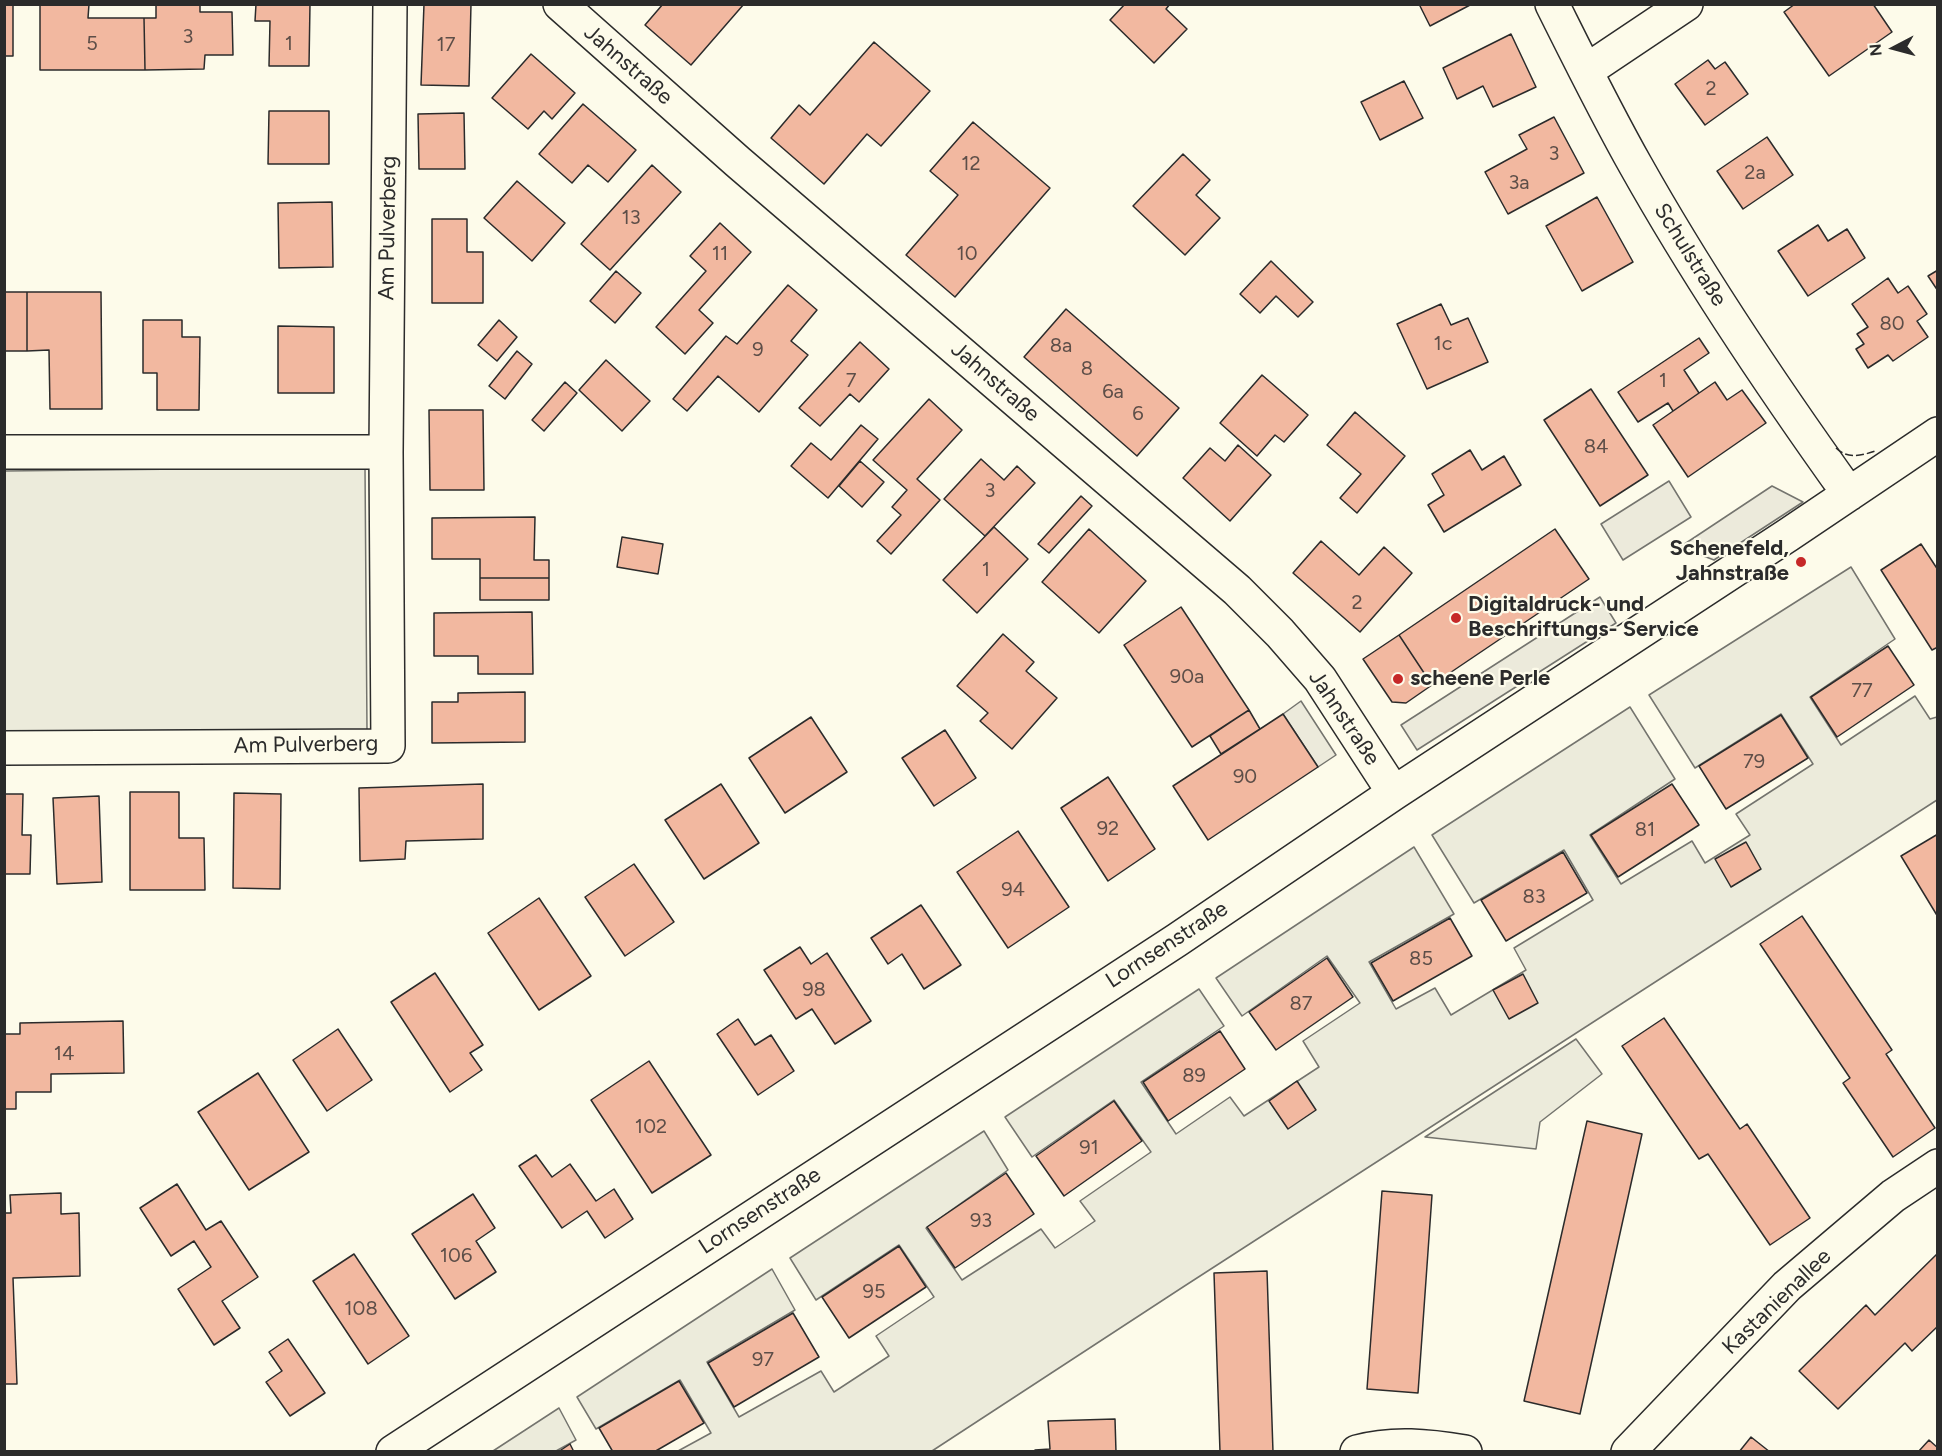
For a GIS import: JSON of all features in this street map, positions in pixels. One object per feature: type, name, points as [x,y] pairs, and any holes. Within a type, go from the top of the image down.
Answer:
[{"type":"street","name":"Am Pulverberg","points":[[4,748],[388,746],[386,452],[390,4]]},
{"type":"street","name":"Jahnstraße","points":[[560,4],[738,162],[1237,590],[1280,633],[1320,680],[1394,793]]},
{"type":"street","name":"Schulstraße","points":[[1552,4],[1636,165],[1697,268],[1757,362],[1850,494]]},
{"type":"street","points":[[1586,71],[1686,4]]},
{"type":"street","name":"Lornsenstraße","points":[[393,1452],[1177,940],[1394,793],[1610,653],[1938,434]]},
{"type":"street","points":[[4,452],[386,452]]},
{"type":"street","name":"Kastanienallee","points":[[1628,1452],[1787,1286],[1893,1196],[1938,1166]]},
{"type":"street","points":[[1357,1452],[1380,1446],[1405,1445],[1465,1452]]},
{"type":"shaded area","points":[[365,467],[367,730],[5,733],[4,471]]},
{"type":"shaded area","points":[[1669,481],[1691,517],[1623,560],[1601,524]]},
{"type":"shaded area","points":[[1772,486],[1803,502],[1714,560],[1680,547]]},
{"type":"shaded area","points":[[1851,567],[1895,639],[1810,697],[1841,745],[1915,696],[1930,719],[1937,717],[1937,800],[932,1451],[678,1451],[711,1433],[680,1380],[596,1429],[577,1397],[772,1269],[795,1310],[707,1362],[739,1417],[821,1371],[834,1392],[889,1356],[876,1336],[934,1297],[899,1245],[816,1300],[790,1258],[984,1131],[1008,1170],[926,1228],[962,1280],[1041,1229],[1055,1248],[1095,1221],[1080,1201],[1151,1152],[1114,1100],[1032,1157],[1005,1117],[1199,989],[1224,1026],[1141,1082],[1176,1134],[1230,1097],[1244,1116],[1319,1067],[1303,1041],[1360,1003],[1327,956],[1242,1016],[1216,978],[1414,847],[1454,914],[1369,962],[1396,1009],[1435,988],[1451,1015],[1526,970],[1514,948],[1593,900],[1564,850],[1474,903],[1432,835],[1630,707],[1675,779],[1590,835],[1621,884],[1692,841],[1705,863],[1750,835],[1736,814],[1813,764],[1781,714],[1695,768],[1649,695]]},
{"type":"shaded area","points":[[1600,597],[1616,623],[1417,750],[1401,725]]},
{"type":"shaded area","points":[[1301,701],[1336,755],[1318,767],[1283,714]]},
{"type":"shaded area","points":[[1576,1039],[1602,1074],[1540,1122],[1536,1149],[1425,1137]]},
{"type":"shaded area","points":[[559,1408],[576,1440],[556,1451],[493,1451]]},
{"type":"building","points":[[4,4],[13,4],[13,56],[4,56]]},
{"type":"building","points":[[40,4],[89,4],[88,18],[144,18],[145,70],[40,70]]},
{"type":"building","points":[[156,4],[200,4],[200,12],[232,12],[233,55],[205,55],[204,69],[145,70],[144,18],[156,18]]},
{"type":"building","points":[[256,4],[310,4],[309,66],[269,66],[270,21],[255,21]]},
{"type":"building","points":[[424,4],[471,4],[469,86],[421,85]]},
{"type":"building","points":[[663,4],[744,4],[691,65],[645,25]]},
{"type":"building","points":[[1125,4],[1170,4],[1166,9],[1187,29],[1154,63],[1110,20]]},
{"type":"building","points":[[1419,4],[1472,4],[1430,26]]},
{"type":"building","points":[[1795,4],[1873,4],[1892,32],[1829,76],[1784,12]]},
{"type":"building","points":[[1511,34],[1536,87],[1493,107],[1483,86],[1457,99],[1443,68]]},
{"type":"building","points":[[874,42],[930,91],[881,146],[867,134],[824,184],[771,138],[799,105],[810,115]]},
{"type":"building","points":[[531,54],[575,93],[552,119],[544,111],[528,129],[492,98]]},
{"type":"building","points":[[1708,60],[1715,69],[1725,62],[1748,94],[1705,125],[1675,84]]},
{"type":"building","points":[[1404,81],[1423,118],[1380,140],[1361,102]]},
{"type":"building","points":[[583,104],[636,150],[608,182],[588,165],[572,183],[539,154]]},
{"type":"building","points":[[269,111],[329,111],[329,164],[268,164]]},
{"type":"building","points":[[464,113],[465,169],[419,169],[418,114]]},
{"type":"building","points":[[1554,117],[1584,173],[1508,214],[1485,172],[1527,149],[1519,135]]},
{"type":"building","points":[[973,122],[1050,188],[955,297],[906,255],[958,195],[930,171]]},
{"type":"building","points":[[1767,137],[1793,175],[1743,209],[1717,171]]},
{"type":"building","points":[[1183,154],[1210,180],[1196,195],[1220,218],[1185,255],[1133,206]]},
{"type":"building","points":[[652,165],[681,192],[610,270],[581,244]]},
{"type":"building","points":[[517,181],[565,223],[532,261],[484,218]]},
{"type":"building","points":[[1597,197],[1633,262],[1582,291],[1546,226]]},
{"type":"building","points":[[332,202],[333,267],[279,268],[278,203]]},
{"type":"building","points":[[432,219],[467,219],[467,252],[483,252],[483,303],[432,303]]},
{"type":"building","points":[[720,223],[751,252],[699,310],[713,323],[685,354],[656,327],[706,271],[690,256]]},
{"type":"building","points":[[1818,225],[1828,241],[1847,229],[1865,258],[1808,296],[1778,251]]},
{"type":"building","points":[[1271,261],[1313,302],[1298,317],[1276,296],[1260,313],[1240,294]]},
{"type":"building","points":[[1938,270],[1938,291],[1928,276]]},
{"type":"building","points":[[616,271],[641,293],[615,323],[590,301]]},
{"type":"building","points":[[1888,278],[1898,293],[1908,286],[1927,314],[1917,321],[1928,337],[1893,361],[1888,355],[1868,368],[1856,349],[1864,344],[1857,334],[1868,327],[1852,304]]},
{"type":"building","points":[[788,285],[817,310],[791,341],[808,355],[759,412],[718,376],[687,411],[673,399],[726,336],[737,344]]},
{"type":"building","points":[[4,292],[27,292],[27,351],[4,351]]},
{"type":"building","points":[[27,292],[101,292],[102,409],[50,409],[49,350],[27,351]]},
{"type":"building","points":[[1441,304],[1451,325],[1468,318],[1488,362],[1427,389],[1397,324]]},
{"type":"building","points":[[1066,309],[1179,408],[1137,456],[1024,357]]},
{"type":"building","points":[[143,320],[182,320],[182,337],[200,337],[199,410],[157,410],[157,373],[143,373]]},
{"type":"building","points":[[499,320],[517,337],[497,361],[478,345]]},
{"type":"building","points":[[278,326],[334,327],[334,393],[278,393]]},
{"type":"building","points":[[1699,338],[1709,353],[1684,370],[1699,393],[1673,411],[1668,403],[1638,422],[1618,392]]},
{"type":"building","points":[[860,342],[889,369],[859,402],[850,394],[820,426],[799,408]]},
{"type":"building","points":[[517,351],[532,364],[505,399],[489,386]]},
{"type":"building","points":[[606,360],[650,401],[622,431],[579,390]]},
{"type":"building","points":[[1262,375],[1308,415],[1284,442],[1275,435],[1257,456],[1220,423]]},
{"type":"building","points":[[565,382],[577,393],[544,431],[532,420]]},
{"type":"building","points":[[1715,382],[1727,400],[1742,390],[1766,423],[1688,477],[1653,425]]},
{"type":"building","points":[[1591,389],[1648,475],[1600,506],[1544,420]]},
{"type":"building","points":[[929,399],[962,430],[917,479],[940,500],[891,554],[877,541],[901,515],[892,507],[907,490],[873,460]]},
{"type":"building","points":[[429,410],[483,410],[484,490],[430,490]]},
{"type":"building","points":[[1355,412],[1405,456],[1357,513],[1340,498],[1361,474],[1327,445]]},
{"type":"building","points":[[861,425],[878,439],[828,498],[791,466],[811,443],[831,460]]},
{"type":"building","points":[[1238,445],[1271,475],[1230,521],[1183,478],[1210,448],[1225,461]]},
{"type":"building","points":[[1470,450],[1482,470],[1504,456],[1521,485],[1444,532],[1428,505],[1444,495],[1432,474]]},
{"type":"building","points":[[981,459],[1004,480],[1017,466],[1035,483],[985,536],[944,499]]},
{"type":"building","points":[[860,461],[884,482],[862,507],[839,486]]},
{"type":"building","points":[[1081,496],[1092,506],[1049,553],[1038,544]]},
{"type":"building","points":[[535,517],[534,560],[549,560],[549,578],[480,578],[480,559],[432,559],[432,518]]},
{"type":"building","points":[[994,527],[1028,559],[977,613],[943,580]]},
{"type":"building","points":[[1089,529],[1146,581],[1099,633],[1042,582]]},
{"type":"building","points":[[1555,529],[1589,579],[1432,685],[1399,635]]},
{"type":"building","points":[[622,537],[663,544],[658,574],[617,567]]},
{"type":"building","points":[[1321,541],[1359,575],[1384,547],[1412,573],[1360,632],[1293,573]]},
{"type":"building","points":[[1921,544],[1938,570],[1938,647],[1932,650],[1881,570]]},
{"type":"building","points":[[480,578],[549,578],[549,600],[480,600]]},
{"type":"building","points":[[1181,607],[1249,710],[1192,747],[1124,645]]},
{"type":"building","points":[[532,612],[533,674],[478,674],[478,656],[434,656],[434,613]]},
{"type":"building","points":[[1003,634],[1034,662],[1026,671],[1057,698],[1012,749],[980,721],[988,713],[957,686]]},
{"type":"building","points":[[1399,635],[1432,685],[1406,703],[1392,702],[1363,659]]},
{"type":"building","points":[[1888,646],[1914,685],[1837,737],[1811,697]]},
{"type":"building","points":[[525,692],[525,742],[432,743],[432,702],[458,702],[458,693]]},
{"type":"building","points":[[1249,710],[1260,729],[1221,754],[1210,736]]},
{"type":"building","points":[[1283,714],[1318,767],[1208,840],[1173,786]]},
{"type":"building","points":[[1781,715],[1808,758],[1726,809],[1699,766]]},
{"type":"building","points":[[811,717],[847,772],[785,813],[749,758]]},
{"type":"building","points":[[945,730],[976,778],[934,806],[902,758]]},
{"type":"building","points":[[1108,777],[1155,849],[1108,881],[1061,808]]},
{"type":"building","points":[[483,784],[483,839],[406,841],[405,859],[360,861],[359,788]]},
{"type":"building","points":[[721,784],[759,843],[704,879],[665,820]]},
{"type":"building","points":[[1672,784],[1699,825],[1618,877],[1591,835]]},
{"type":"building","points":[[130,792],[179,792],[179,838],[204,838],[205,890],[130,890]]},
{"type":"building","points":[[234,793],[281,794],[280,889],[233,888]]},
{"type":"building","points":[[4,794],[23,794],[22,835],[31,835],[30,874],[4,874]]},
{"type":"building","points":[[99,796],[102,882],[57,884],[53,798]]},
{"type":"building","points":[[1018,831],[1069,907],[1008,948],[957,872]]},
{"type":"building","points":[[1938,834],[1938,917],[1901,856]]},
{"type":"building","points":[[1746,842],[1761,869],[1731,887],[1715,859]]},
{"type":"building","points":[[1563,852],[1587,893],[1506,941],[1481,900]]},
{"type":"building","points":[[634,864],[674,922],[625,956],[585,897]]},
{"type":"building","points":[[539,898],[591,976],[539,1010],[488,933]]},
{"type":"building","points":[[921,905],[961,965],[924,989],[902,954],[888,964],[871,938]]},
{"type":"building","points":[[1802,916],[1892,1050],[1886,1054],[1935,1128],[1893,1157],[1843,1083],[1850,1078],[1760,944]]},
{"type":"building","points":[[1450,918],[1472,956],[1393,1001],[1371,963]]},
{"type":"building","points":[[800,947],[811,964],[827,953],[871,1021],[835,1044],[812,1009],[796,1019],[764,970]]},
{"type":"building","points":[[1327,958],[1353,997],[1276,1050],[1249,1012]]},
{"type":"building","points":[[435,973],[483,1045],[470,1053],[482,1070],[450,1092],[391,1002]]},
{"type":"building","points":[[1523,974],[1538,1003],[1509,1019],[1493,990]]},
{"type":"building","points":[[1664,1018],[1740,1129],[1747,1124],[1810,1218],[1770,1245],[1708,1154],[1699,1159],[1622,1046]]},
{"type":"building","points":[[738,1019],[755,1045],[771,1035],[794,1071],[758,1095],[717,1034]]},
{"type":"building","points":[[123,1021],[124,1073],[51,1074],[51,1092],[16,1092],[16,1109],[4,1109],[4,1034],[20,1034],[20,1023]]},
{"type":"building","points":[[338,1029],[372,1080],[327,1111],[293,1060]]},
{"type":"building","points":[[1220,1031],[1245,1069],[1168,1121],[1143,1082]]},
{"type":"building","points":[[649,1061],[711,1155],[652,1193],[591,1100]]},
{"type":"building","points":[[258,1073],[309,1152],[249,1190],[198,1112]]},
{"type":"building","points":[[1297,1081],[1316,1110],[1288,1129],[1269,1101]]},
{"type":"building","points":[[1114,1101],[1142,1141],[1064,1196],[1036,1156]]},
{"type":"building","points":[[1587,1121],[1642,1134],[1580,1414],[1524,1401]]},
{"type":"building","points":[[536,1155],[552,1177],[570,1164],[596,1201],[614,1189],[633,1219],[605,1238],[587,1211],[562,1228],[519,1166]]},
{"type":"building","points":[[1006,1173],[1034,1214],[955,1268],[927,1227]]},
{"type":"building","points":[[177,1184],[206,1230],[221,1221],[258,1277],[222,1301],[240,1328],[214,1345],[178,1289],[211,1267],[194,1241],[171,1256],[140,1208]]},
{"type":"building","points":[[1382,1191],[1432,1195],[1418,1393],[1367,1389]]},
{"type":"building","points":[[61,1193],[61,1214],[79,1213],[80,1276],[13,1278],[17,1384],[4,1384],[4,1213],[11,1213],[10,1195]]},
{"type":"building","points":[[473,1194],[495,1228],[476,1241],[496,1272],[455,1299],[412,1234]]},
{"type":"building","points":[[899,1246],[926,1287],[849,1338],[822,1297]]},
{"type":"building","points":[[1938,1253],[1938,1326],[1912,1351],[1905,1343],[1838,1409],[1799,1371],[1866,1305],[1875,1315]]},
{"type":"building","points":[[354,1254],[409,1336],[368,1364],[313,1281]]},
{"type":"building","points":[[1267,1271],[1273,1452],[1220,1452],[1214,1273]]},
{"type":"building","points":[[793,1313],[819,1357],[734,1407],[708,1363]]},
{"type":"building","points":[[288,1339],[325,1393],[290,1416],[266,1382],[282,1371],[269,1352]]},
{"type":"building","points":[[679,1381],[704,1423],[654,1452],[613,1452],[599,1428]]},
{"type":"building","points":[[1115,1419],[1116,1452],[1035,1452],[1035,1450],[1050,1449],[1048,1421]]},
{"type":"building","points":[[1751,1437],[1770,1452],[1739,1452]]},
{"type":"building","points":[[1929,1440],[1938,1448],[1938,1452],[1918,1452]]},
{"type":"building","points":[[570,1444],[574,1452],[558,1452]]},
{"type":"fence","points":[[1836,448],[1845,454],[1854,456],[1875,451]]},
{"type":"place","name":"Schenefeld, Jahnstraße","points":[[1801,562]]},
{"type":"place","name":"Digitaldruck- und Beschriftungs- Service","points":[[1456,618]]},
{"type":"place","name":"scheene Perle","points":[[1398,679]]}]
